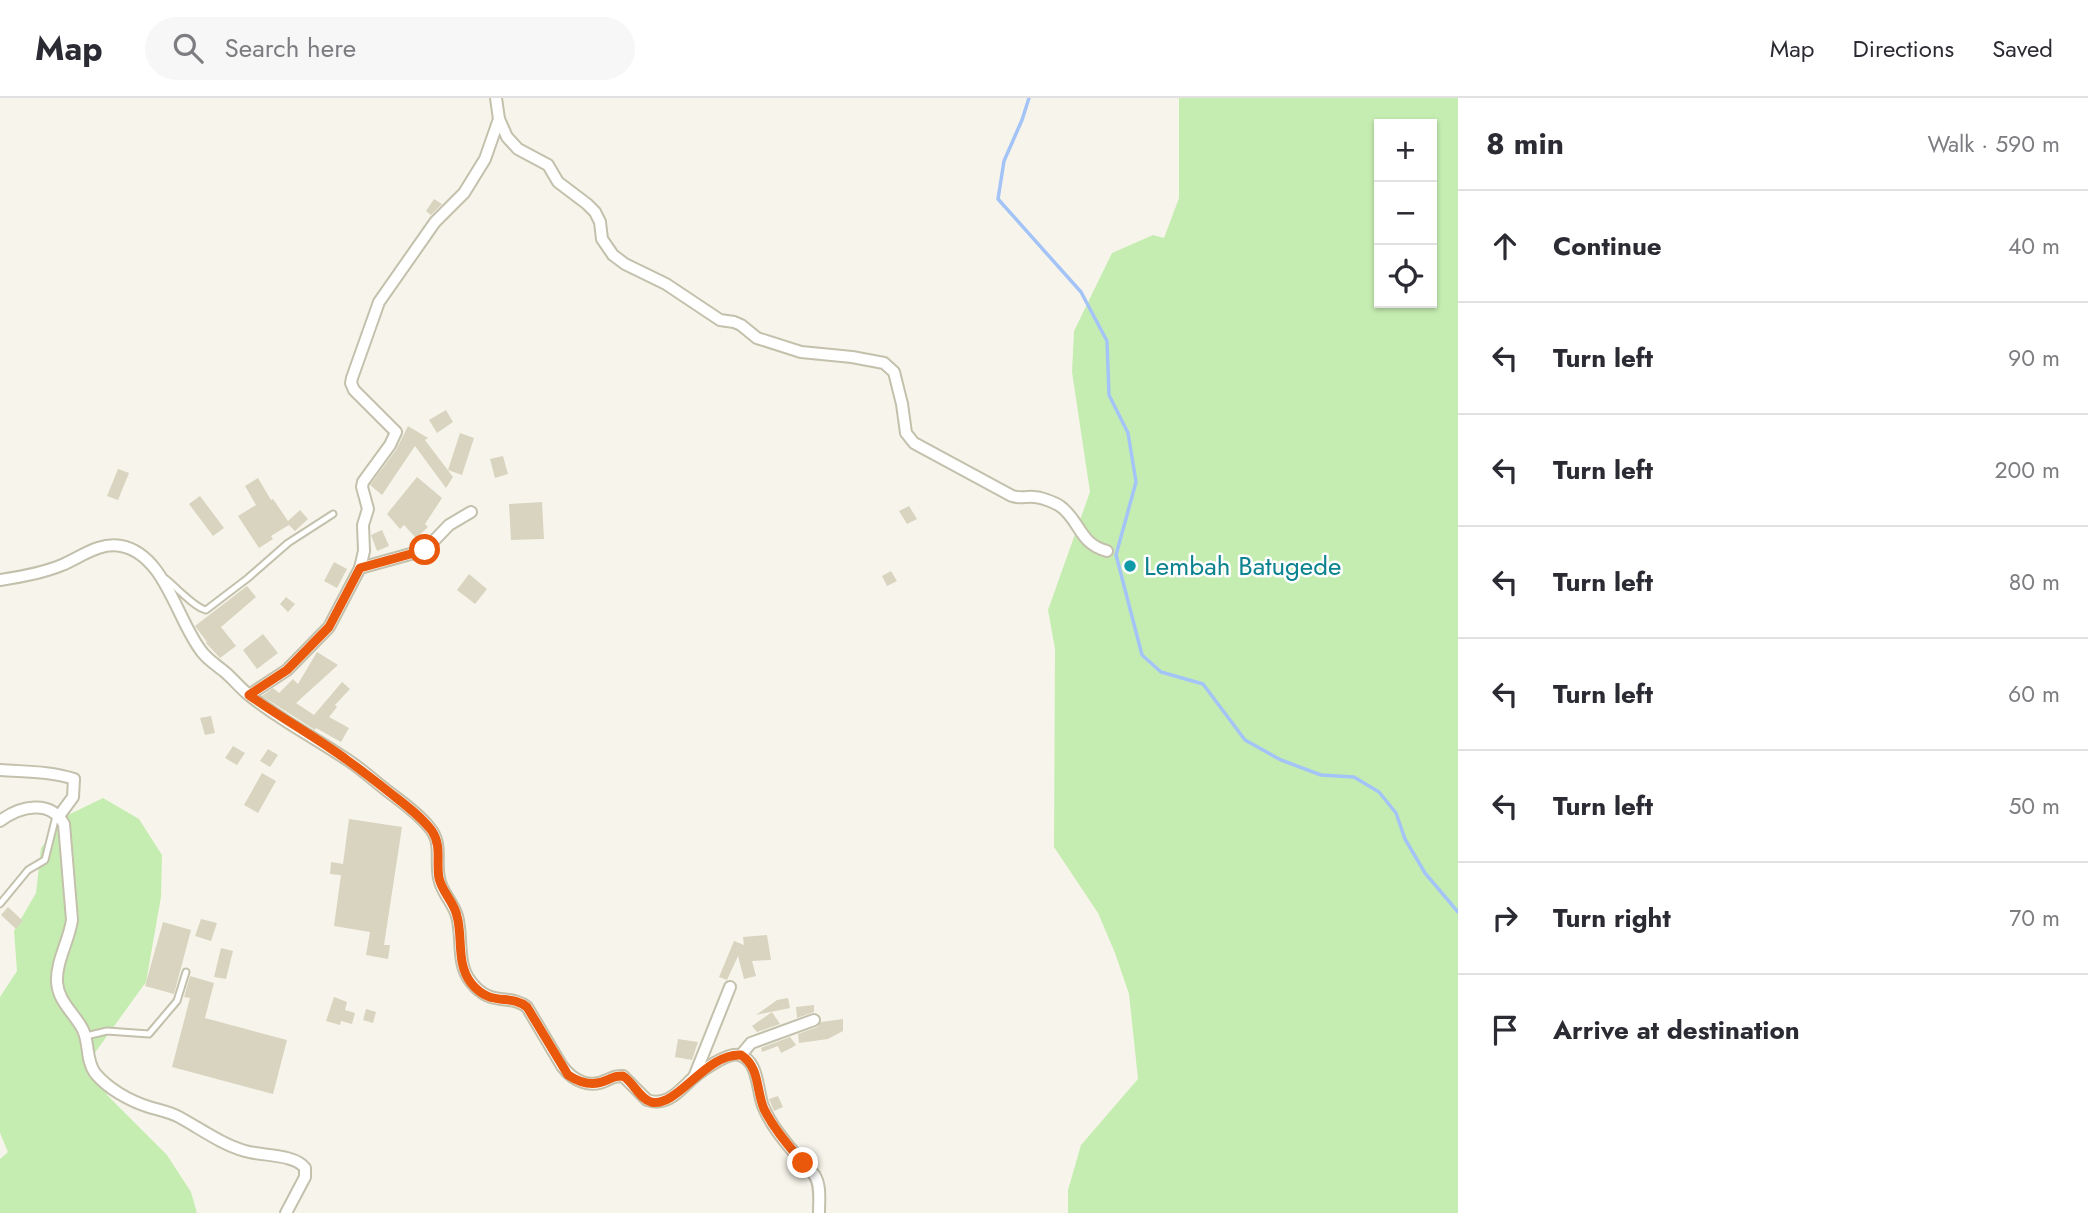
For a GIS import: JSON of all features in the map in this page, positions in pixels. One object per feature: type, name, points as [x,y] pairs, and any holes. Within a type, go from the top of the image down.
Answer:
[{"type":"street","points":[[496,98],[499,119],[507,137],[518,149],[548,165],[558,182],[595,212],[607,247],[625,264],[666,284],[720,320],[741,325],[757,338],[801,352],[884,363],[894,372],[906,433],[914,443],[1012,496],[1022,499],[1035,496],[1060,506],[1079,527],[1086,541],[1107,551]]},
{"type":"street","points":[[249,695],[287,670],[329,627],[360,568],[364,551],[363,525],[368,509],[363,482],[390,446],[396,432],[354,390],[352,378],[379,302],[435,222],[464,193],[485,159],[499,119]]},
{"type":"street","points":[[360,568],[425,550],[449,526],[471,512]]},
{"type":"street","points":[[0,580],[19,578],[61,566],[108,545],[134,550],[152,564],[160,575],[187,631],[203,653],[249,695],[346,759],[430,828],[439,849],[439,881],[457,915],[463,961],[467,976],[476,988],[491,998],[518,1001],[527,1007],[568,1075],[586,1084],[608,1080],[613,1076],[623,1076],[647,1100],[661,1102],[670,1098],[694,1077],[726,1056],[741,1055],[753,1066],[763,1107],[783,1139],[816,1177],[820,1193],[819,1213]]},
{"type":"street","points":[[0,770],[39,771],[74,779],[73,797],[58,815]]},
{"type":"street","points":[[0,821],[15,811],[28,807],[43,807],[58,815],[64,824],[73,907],[70,934],[58,972],[58,991],[86,1035],[88,1059],[94,1072],[129,1098],[176,1115],[229,1146],[301,1163],[306,1173],[288,1212]]},
{"type":"street","points":[[694,1077],[730,987]]},
{"type":"street","points":[[741,1055],[751,1043],[814,1020]]},
{"type":"lane","points":[[160,575],[198,608],[206,610],[288,543],[333,514]]},
{"type":"lane","points":[[0,904],[28,870],[45,860],[58,815]]},
{"type":"lane","points":[[86,1035],[107,1031],[149,1034],[177,1001],[187,972]]},
{"type":"green space","points":[[1179,98],[1458,98],[1458,1213],[1068,1213],[1068,1190],[1081,1145],[1138,1079],[1129,994],[1115,953],[1098,913],[1054,847],[1055,649],[1048,610],[1090,492],[1072,372],[1074,331],[1112,253],[1153,235],[1164,238],[1179,198]]},
{"type":"green space","points":[[103,798],[139,819],[162,855],[161,897],[146,982],[94,1054],[107,1095],[167,1155],[191,1192],[197,1213],[0,1213],[0,1159],[8,1152],[0,1133],[0,997],[17,971],[14,931],[36,893],[41,848],[68,815]]},
{"type":"building","points":[[434,199],[442,204],[431,215],[426,211]]},
{"type":"building","points":[[446,410],[453,422],[437,433],[429,420]]},
{"type":"building","points":[[408,426],[428,438],[425,440],[453,477],[446,488],[415,446],[382,495],[370,485],[396,450]]},
{"type":"building","points":[[460,433],[474,438],[462,475],[448,470]]},
{"type":"building","points":[[503,456],[508,474],[495,478],[490,459]]},
{"type":"building","points":[[118,469],[129,473],[118,500],[107,496]]},
{"type":"building","points":[[417,477],[442,498],[425,524],[428,527],[416,538],[404,525],[400,529],[387,514]]},
{"type":"building","points":[[258,478],[288,521],[300,510],[308,519],[295,531],[289,525],[271,536],[273,539],[259,548],[238,516],[256,505],[245,486]]},
{"type":"building","points":[[200,496],[224,528],[213,536],[189,504]]},
{"type":"building","points":[[542,502],[544,539],[511,540],[509,504]]},
{"type":"building","points":[[909,506],[917,519],[907,524],[899,511]]},
{"type":"building","points":[[382,530],[389,546],[377,551],[371,535]]},
{"type":"building","points":[[334,562],[347,569],[337,588],[324,581]]},
{"type":"building","points":[[891,571],[897,581],[887,586],[882,576]]},
{"type":"building","points":[[469,574],[487,589],[475,604],[457,590]]},
{"type":"building","points":[[247,586],[256,597],[221,627],[236,646],[220,658],[195,626]]},
{"type":"building","points":[[286,597],[295,604],[288,612],[280,604]]},
{"type":"building","points":[[263,634],[278,653],[257,669],[243,650]]},
{"type":"building","points":[[317,652],[338,665],[296,703],[314,715],[342,682],[350,689],[335,705],[337,707],[329,717],[349,728],[341,742],[316,728],[315,730],[262,696],[273,688],[279,693],[293,679],[298,684]]},
{"type":"building","points":[[211,716],[215,733],[205,735],[200,718]]},
{"type":"building","points":[[233,746],[245,753],[237,765],[225,758]]},
{"type":"building","points":[[268,749],[278,755],[270,767],[260,761]]},
{"type":"building","points":[[262,773],[276,781],[258,813],[244,805]]},
{"type":"building","points":[[349,819],[402,827],[384,945],[390,945],[388,959],[366,955],[370,932],[334,926],[341,875],[330,874],[331,862],[343,864]]},
{"type":"building","points":[[8,907],[23,921],[16,929],[1,915]]},
{"type":"building","points":[[201,919],[217,923],[211,941],[195,936]]},
{"type":"building","points":[[163,922],[191,930],[174,994],[145,986]]},
{"type":"building","points":[[767,935],[771,960],[752,961],[756,976],[744,979],[738,956],[727,980],[719,977],[734,941],[744,945],[743,937]]},
{"type":"building","points":[[221,948],[233,951],[226,979],[214,977]]},
{"type":"building","points":[[190,976],[214,983],[205,1018],[287,1040],[273,1094],[172,1067],[190,998],[184,997]]},
{"type":"building","points":[[334,997],[347,1002],[345,1010],[355,1013],[352,1024],[341,1021],[340,1025],[326,1021]]},
{"type":"building","points":[[788,998],[790,1008],[756,1015],[777,1000]]},
{"type":"building","points":[[814,1005],[814,1012],[797,1018],[796,1007]]},
{"type":"building","points":[[366,1009],[376,1012],[373,1023],[363,1020]]},
{"type":"building","points":[[772,1012],[780,1024],[757,1032],[752,1026]]},
{"type":"building","points":[[843,1019],[843,1031],[828,1039],[799,1043],[798,1034],[817,1027],[821,1022]]},
{"type":"building","points":[[790,1037],[796,1045],[791,1048],[781,1053],[778,1046],[762,1052],[761,1048]]},
{"type":"building","points":[[678,1039],[698,1042],[692,1060],[675,1057]]},
{"type":"building","points":[[778,1096],[783,1107],[774,1111],[769,1099]]},
{"type":"waterway","points":[[1029,98],[1004,161],[998,199],[1081,292],[1107,341],[1109,395],[1128,433],[1136,482],[1116,555],[1142,655],[1161,672],[1203,684],[1245,740],[1281,760],[1321,775],[1354,777],[1379,792],[1396,813],[1405,839],[1425,873],[1458,912]]},
{"type":"place","name":"Lembah Batugede","points":[[1130,566]]},
{"type":"route","points":[[425,550],[360,568],[329,627],[287,670],[249,695],[346,759],[430,828],[439,849],[439,881],[457,915],[464,969],[470,982],[491,998],[523,1003],[568,1075],[586,1084],[608,1080],[613,1076],[623,1076],[647,1100],[661,1102],[726,1056],[741,1055],[753,1066],[763,1107],[783,1139],[803,1163]]}]
